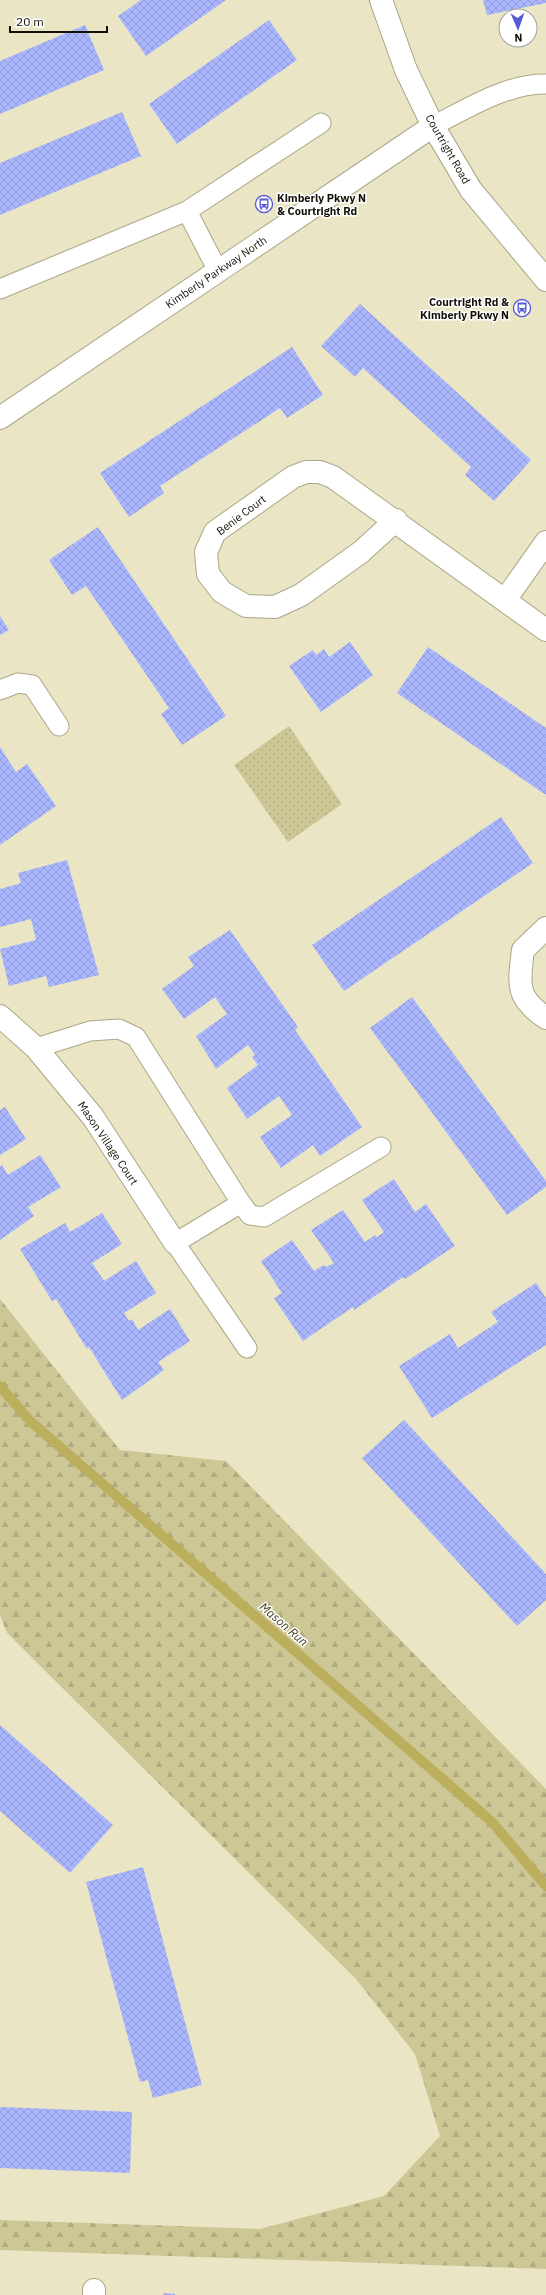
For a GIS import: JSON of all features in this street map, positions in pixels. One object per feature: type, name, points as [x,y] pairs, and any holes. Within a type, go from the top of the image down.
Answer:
[{"type":"street","name":"Courtright Road","points":[[381,0],[406,70],[433,126],[471,190],[546,280]]},
{"type":"street","name":"Kimberly Parkway North","points":[[0,418],[433,126]]},
{"type":"street","name":"Benie Court","points":[[396,520],[361,552],[301,594],[275,607],[246,606],[222,592],[208,574],[206,552],[216,532],[293,477],[306,472],[320,472],[333,477],[396,520],[546,630]]},
{"type":"street","points":[[505,600],[546,542]]},
{"type":"street","points":[[546,928],[522,950],[519,985],[530,1007],[546,1018]]},
{"type":"street","name":"Mason Village Court","points":[[0,1016],[36,1048],[93,1117],[175,1243]]},
{"type":"lane","points":[[433,126],[488,98],[534,84],[546,84]]},
{"type":"lane","points":[[0,289],[187,211],[321,123]]},
{"type":"lane","points":[[187,211],[218,271]]},
{"type":"lane","points":[[0,690],[18,683],[32,684],[59,726]]},
{"type":"lane","points":[[36,1048],[90,1031],[119,1029],[136,1037],[250,1215],[264,1217],[381,1147]]},
{"type":"lane","points":[[241,1202],[175,1243],[247,1348]]},
{"type":"green space","points":[[289,726],[342,804],[288,842],[234,765]]},
{"type":"green space","points":[[0,1299],[120,1450],[226,1461],[546,1789],[546,2269],[0,2250],[0,2220],[260,2229],[384,2196],[440,2136],[415,2054],[356,1979],[7,1633],[0,1615]]},
{"type":"building","points":[[141,0],[226,0],[146,56],[118,16]]},
{"type":"building","points":[[483,0],[546,0],[546,3],[521,8],[498,8],[498,13],[487,15]]},
{"type":"building","points":[[269,20],[297,60],[177,144],[149,104]]},
{"type":"building","points":[[85,25],[104,70],[0,114],[0,61]]},
{"type":"building","points":[[122,112],[141,156],[0,215],[0,163]]},
{"type":"building","points":[[360,304],[531,460],[494,501],[465,475],[471,467],[363,368],[355,377],[321,346]]},
{"type":"building","points":[[292,347],[323,395],[287,418],[280,408],[160,486],[164,493],[129,517],[100,473]]},
{"type":"building","points":[[98,527],[226,716],[182,745],[161,714],[169,708],[86,586],[72,595],[49,560]]},
{"type":"building","points":[[0,616],[9,630],[0,635]]},
{"type":"building","points":[[350,642],[373,675],[321,712],[289,666],[313,650],[316,655],[324,649],[329,657]]},
{"type":"building","points":[[428,647],[546,728],[546,795],[397,693]]},
{"type":"building","points":[[0,747],[16,772],[27,764],[56,806],[0,845]]},
{"type":"building","points":[[501,817],[533,863],[344,991],[312,945]]},
{"type":"building","points":[[67,860],[99,975],[49,987],[46,976],[9,986],[0,949],[36,940],[31,919],[0,927],[0,889],[21,883],[18,873]]},
{"type":"building","points":[[230,930],[298,1027],[295,1030],[362,1127],[320,1156],[313,1145],[281,1168],[260,1137],[292,1115],[279,1096],[247,1119],[227,1088],[258,1065],[252,1057],[255,1055],[248,1045],[216,1069],[196,1036],[227,1014],[215,997],[184,1019],[162,989],[194,966],[188,957]]},
{"type":"building","points":[[412,997],[546,1181],[546,1187],[507,1215],[370,1028]]},
{"type":"building","points":[[5,1107],[26,1139],[0,1155],[0,1110]]},
{"type":"building","points":[[40,1155],[61,1187],[28,1207],[34,1216],[0,1240],[0,1167],[2,1165],[8,1175]]},
{"type":"building","points":[[394,1179],[415,1212],[426,1204],[455,1246],[405,1279],[403,1277],[354,1310],[353,1307],[303,1341],[274,1298],[282,1293],[261,1261],[292,1240],[314,1271],[324,1265],[326,1267],[334,1263],[311,1230],[343,1210],[365,1242],[375,1235],[377,1237],[384,1232],[362,1200]]},
{"type":"building","points":[[102,1213],[122,1244],[92,1263],[104,1281],[136,1261],[156,1293],[124,1313],[129,1321],[132,1319],[138,1330],[170,1309],[190,1341],[158,1362],[164,1370],[122,1400],[89,1347],[87,1349],[56,1299],[52,1301],[20,1249],[65,1223],[70,1232]]},
{"type":"building","points":[[536,1283],[546,1298],[546,1345],[432,1418],[399,1366],[450,1334],[458,1348],[498,1322],[491,1312]]},
{"type":"building","points":[[404,1420],[546,1574],[546,1600],[517,1626],[362,1458]]},
{"type":"building","points":[[0,1725],[113,1825],[70,1873],[0,1811]]},
{"type":"building","points":[[143,1867],[202,2085],[153,2098],[148,2080],[140,2082],[86,1882]]},
{"type":"building","points":[[0,2107],[132,2112],[130,2173],[0,2168]]},
{"type":"building","points":[[163,2293],[175,2294],[175,2295],[163,2295]]},
{"type":"waterway","name":"Mason Run","points":[[0,1386],[29,1420],[492,1822],[546,1886]]},
{"type":"place","name":"Kimberly Pkwy N & Courtright Rd","points":[[264,204]]},
{"type":"place","name":"Courtright Rd & Kimberly Pkwy N","points":[[522,308]]}]
